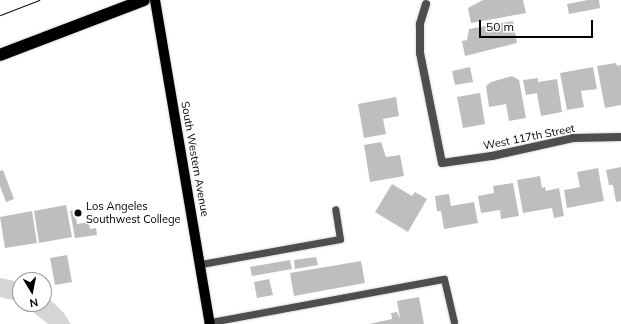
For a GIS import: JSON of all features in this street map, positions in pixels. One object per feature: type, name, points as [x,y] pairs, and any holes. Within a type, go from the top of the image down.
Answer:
[{"type":"highway","points":[[0,55],[144,0]]},
{"type":"main road","name":"South Western Avenue","points":[[155,0],[211,324]]},
{"type":"street","name":"West 117th Street","points":[[426,4],[420,24],[420,53],[442,163],[492,156],[573,138],[621,138]]},
{"type":"lane","points":[[201,264],[340,240],[335,209]]},
{"type":"lane","points":[[211,324],[444,279],[454,322]]},
{"type":"shaded area","points":[[0,278],[12,280],[12,300],[0,297]]},
{"type":"shaded area","points":[[52,302],[63,312],[71,324],[48,324],[33,312],[52,312]]},
{"type":"building","points":[[483,0],[523,0],[526,13],[471,23],[468,8]]},
{"type":"building","points":[[588,0],[599,0],[600,8],[569,14],[567,4]]},
{"type":"building","points":[[513,21],[517,43],[465,56],[462,41],[467,40],[469,29]]},
{"type":"building","points":[[616,63],[617,66],[621,65],[621,105],[605,108],[597,66]]},
{"type":"building","points":[[470,67],[473,82],[455,85],[452,71]]},
{"type":"building","points":[[593,67],[597,89],[581,91],[584,107],[567,110],[560,73]]},
{"type":"building","points":[[512,76],[519,80],[526,118],[509,121],[506,104],[489,107],[486,86],[491,82]]},
{"type":"building","points":[[538,78],[538,82],[557,79],[562,112],[541,116],[537,93],[526,95],[523,80]]},
{"type":"building","points":[[480,93],[485,124],[463,128],[457,97]]},
{"type":"building","points":[[396,97],[399,116],[383,119],[386,134],[364,138],[358,104]]},
{"type":"building","points":[[381,142],[386,157],[400,155],[404,176],[370,182],[364,145]]},
{"type":"building","points":[[621,167],[621,201],[616,202],[613,185],[609,185],[606,170]]},
{"type":"building","points":[[598,168],[604,201],[567,208],[564,190],[580,187],[577,172]]},
{"type":"building","points":[[3,170],[14,199],[6,202],[0,186],[0,171]]},
{"type":"building","points":[[540,176],[542,188],[545,187],[546,191],[559,188],[564,216],[554,218],[552,208],[523,213],[517,180]]},
{"type":"building","points":[[513,183],[519,216],[501,219],[500,210],[481,213],[478,196],[494,193],[493,186]]},
{"type":"building","points":[[392,184],[412,196],[415,192],[427,199],[408,232],[375,212]]},
{"type":"building","points":[[449,194],[451,206],[474,202],[478,223],[444,229],[441,211],[437,211],[435,196]]},
{"type":"building","points":[[66,205],[72,237],[39,243],[34,211]]},
{"type":"building","points":[[75,210],[77,224],[89,222],[90,229],[96,228],[97,235],[75,238],[70,211]]},
{"type":"building","points":[[32,211],[37,243],[5,248],[0,217]]},
{"type":"building","points":[[67,255],[72,282],[55,285],[50,258]]},
{"type":"building","points":[[316,257],[318,265],[295,269],[294,260]]},
{"type":"building","points":[[290,260],[292,269],[252,276],[250,267]]},
{"type":"building","points":[[361,261],[365,283],[294,296],[290,273]]},
{"type":"building","points":[[269,279],[273,295],[257,298],[254,282]]},
{"type":"building","points":[[419,297],[424,324],[369,324],[392,319],[391,313],[397,312],[400,318],[397,301]]},
{"type":"tram line","points":[[0,15],[39,0]]},
{"type":"place","name":"Los Angeles Southwest College","points":[[78,213]]}]
